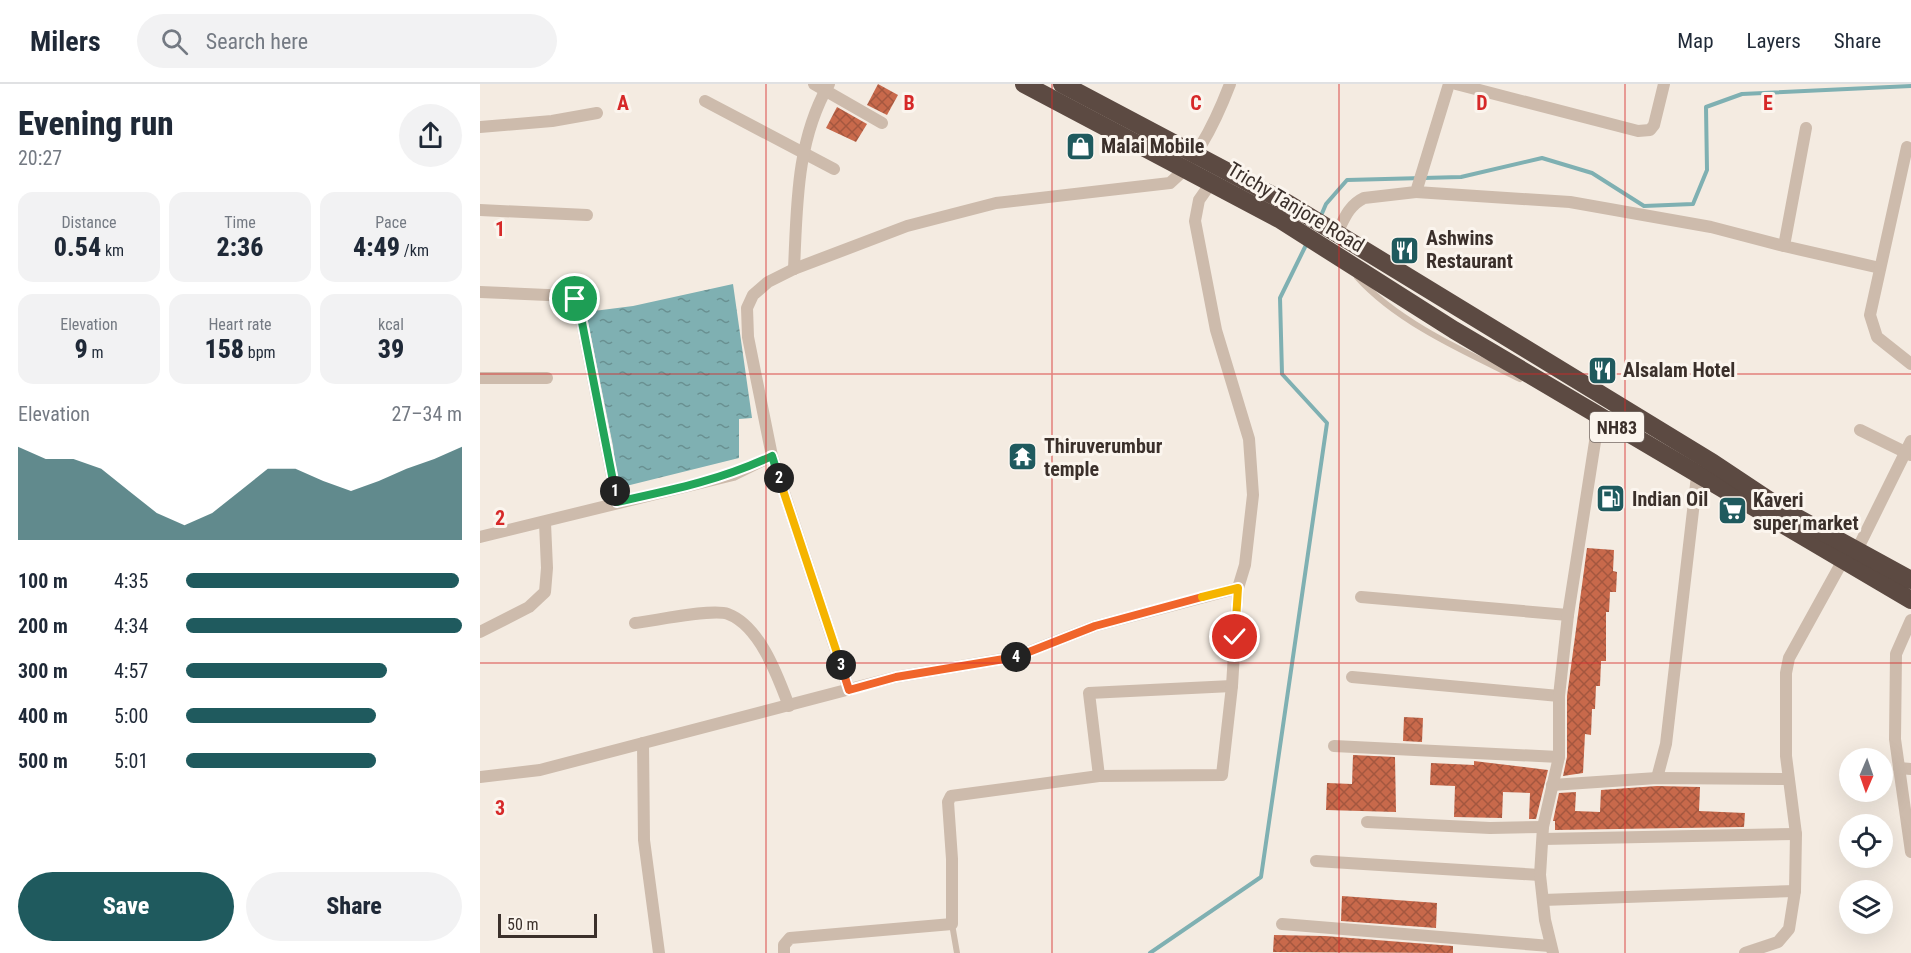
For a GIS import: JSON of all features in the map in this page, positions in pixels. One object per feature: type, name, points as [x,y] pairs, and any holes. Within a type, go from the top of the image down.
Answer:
[{"type":"highway","name":"Trichy Tanjore Road","points":[[1024,84],[1211,183],[1335,232],[1703,457],[1785,511],[1911,579]]},
{"type":"highway","name":"Trichy Tanjore Road","points":[[1062,84],[1086,90],[1195,152],[1283,211],[1333,254],[1454,330],[1842,562],[1911,600]]},
{"type":"street","points":[[849,690],[772,456],[748,337],[747,308],[753,295],[768,282],[794,269],[907,226],[985,206],[1170,183],[1186,170],[1230,84]]},
{"type":"street","points":[[1417,188],[1426,166],[1449,84]]},
{"type":"street","points":[[1456,84],[1638,131],[1650,130],[1653,125],[1664,84]]},
{"type":"street","points":[[794,269],[798,178],[823,86],[882,123]]},
{"type":"street","points":[[705,102],[834,169]]},
{"type":"street","points":[[480,127],[552,121],[597,113]]},
{"type":"street","points":[[1784,246],[1806,128]]},
{"type":"street","points":[[1907,147],[1870,315],[1877,337],[1911,364]]},
{"type":"street","points":[[784,953],[784,945],[790,938],[952,924],[952,859],[948,798],[1099,776],[1222,775],[1232,686],[1238,588],[1245,565],[1252,495],[1249,439],[1216,330],[1198,239],[1196,221],[1199,200],[1211,183]]},
{"type":"street","points":[[1335,232],[1351,207],[1364,198],[1417,188],[1570,202],[1711,227],[1880,268]]},
{"type":"street","points":[[480,210],[587,215]]},
{"type":"street","points":[[480,292],[570,297],[578,302],[617,502]]},
{"type":"street","points":[[480,378],[547,378]]},
{"type":"street","points":[[1282,924],[1552,949],[1540,874],[1543,833],[1559,758],[1559,696],[1568,615],[1599,416]]},
{"type":"street","points":[[1857,550],[1909,450],[1860,430]]},
{"type":"street","points":[[480,537],[545,523],[617,502],[733,474],[772,456]]},
{"type":"street","points":[[1657,778],[1666,744],[1697,476]]},
{"type":"street","points":[[480,632],[529,607],[545,592],[547,568],[545,523]]},
{"type":"street","points":[[1745,953],[1778,942],[1789,929],[1796,891],[1796,834],[1788,778],[1786,672],[1789,658],[1842,562]]},
{"type":"street","points":[[480,776],[540,770],[896,677],[1015,657],[1095,626],[1238,588]]},
{"type":"street","points":[[1362,597],[1568,615]]},
{"type":"street","points":[[635,623],[708,614],[729,614],[750,630],[772,662],[789,706]]},
{"type":"street","points":[[1910,844],[1905,769],[1895,739],[1896,654],[1911,620]]},
{"type":"street","points":[[1352,677],[1559,696]]},
{"type":"street","points":[[1099,776],[1089,693],[1232,686]]},
{"type":"street","points":[[644,743],[644,840],[659,953]]},
{"type":"street","points":[[1334,746],[1559,758]]},
{"type":"street","points":[[1552,785],[1657,778],[1788,778]]},
{"type":"street","points":[[1367,822],[1543,833],[1796,834]]},
{"type":"street","points":[[1316,861],[1540,874]]},
{"type":"street","points":[[1544,900],[1796,891]]},
{"type":"lane","points":[[952,924],[957,953]]},
{"type":"water","points":[[733,284],[752,418],[739,419],[739,458],[618,488],[613,446],[586,312],[633,306]]},
{"type":"building","points":[[878,84],[898,95],[887,115],[867,105]]},
{"type":"building","points":[[837,107],[867,124],[856,142],[826,128]]},
{"type":"building","points":[[1587,548],[1614,550],[1613,571],[1617,572],[1616,592],[1610,592],[1609,612],[1606,612],[1606,661],[1601,661],[1600,686],[1596,686],[1595,709],[1592,709],[1591,735],[1585,734],[1583,773],[1563,776],[1567,757],[1567,696]]},
{"type":"building","points":[[1404,717],[1423,718],[1422,742],[1403,741]]},
{"type":"building","points":[[1353,755],[1395,757],[1396,812],[1326,810],[1327,783],[1352,784]]},
{"type":"building","points":[[1474,761],[1548,770],[1536,819],[1529,819],[1530,793],[1503,792],[1502,818],[1454,817],[1455,786],[1430,785],[1431,763],[1474,765]]},
{"type":"building","points":[[1657,786],[1700,787],[1699,811],[1745,813],[1744,827],[1555,830],[1555,821],[1553,821],[1559,793],[1576,792],[1575,811],[1600,812],[1601,790]]},
{"type":"building","points":[[1342,896],[1437,903],[1436,928],[1341,921]]},
{"type":"building","points":[[1274,935],[1325,936],[1453,946],[1453,953],[1273,952]]},
{"type":"waterway","points":[[1320,218],[1326,204],[1347,180],[1461,177],[1542,158],[1592,173],[1644,206],[1693,204],[1707,170],[1706,107],[1742,94],[1911,86]]},
{"type":"waterway","points":[[1150,953],[1261,877],[1327,423],[1282,374],[1280,298],[1307,243]]},
{"type":"place","name":"Malai Mobile","points":[[1080,146]]},
{"type":"place","name":"Ashwins Restaurant","points":[[1405,250]]},
{"type":"place","name":"Alsalam Hotel","points":[[1602,370]]},
{"type":"place","name":"Thiruverumbur temple","points":[[1023,457]]},
{"type":"place","name":"Indian Oil","points":[[1611,499]]},
{"type":"place","name":"Kaveri super market","points":[[1732,511]]},
{"type":"route","points":[[575,299],[578,302],[617,502],[733,474],[772,456],[849,690],[896,677],[1015,657],[1070,638],[1095,626],[1238,588],[1235,637]]}]
